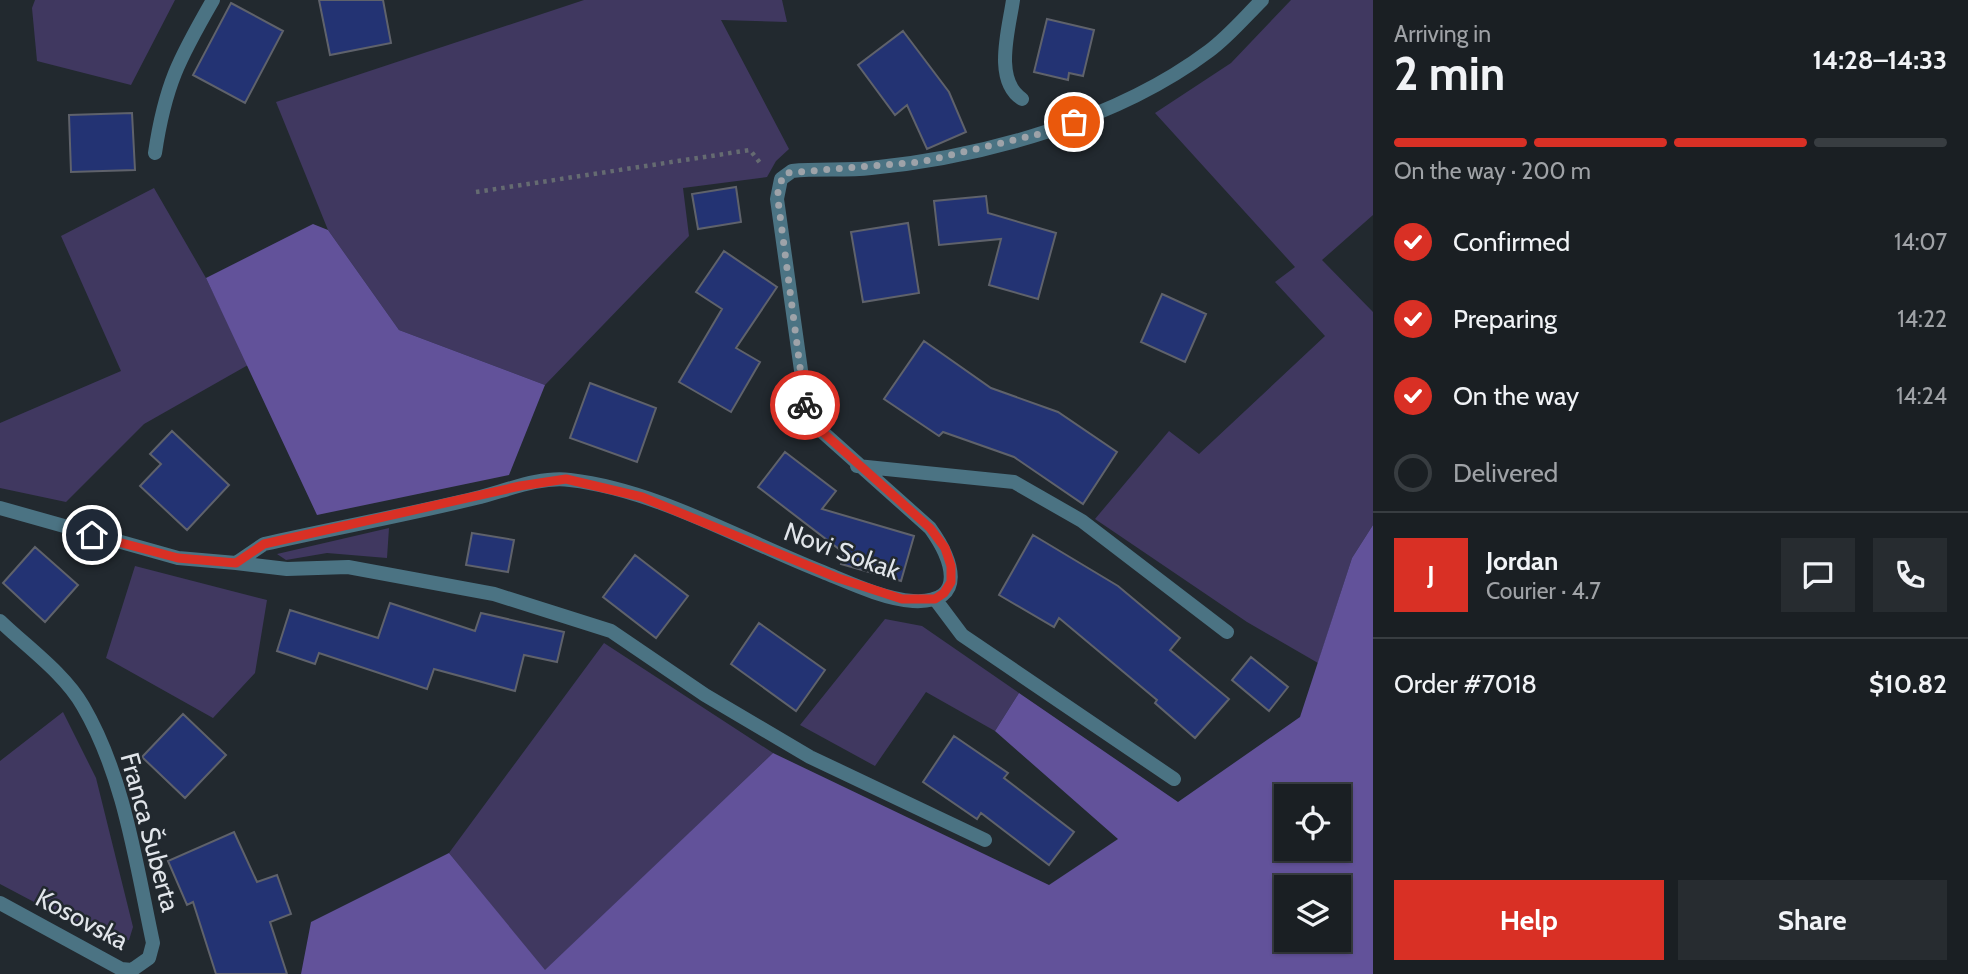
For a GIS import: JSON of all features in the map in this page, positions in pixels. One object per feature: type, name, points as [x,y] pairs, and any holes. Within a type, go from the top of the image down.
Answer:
[{"type":"street","points":[[155,153],[162,105],[171,76],[213,0]]},
{"type":"street","points":[[1013,0],[1006,53],[1007,81],[1011,92],[1021,99]]},
{"type":"street","points":[[781,179],[792,171],[871,168],[921,162],[1052,131],[1117,104],[1174,74],[1210,51],[1262,0]]},
{"type":"street","name":"Novi Sokak","points":[[236,563],[264,544],[520,486],[566,479],[642,497],[838,578],[902,599],[935,599],[944,593],[951,582],[951,566],[945,548],[930,528],[857,466],[818,428],[806,406],[778,200],[781,179]]},
{"type":"street","points":[[857,466],[1014,482],[1082,521],[1227,632]]},
{"type":"street","points":[[0,508],[178,558],[287,569],[348,567],[494,594],[611,631],[705,695],[810,757],[985,840]]},
{"type":"street","points":[[935,599],[962,635],[1174,779]]},
{"type":"street","name":"Franca Šuberta","points":[[0,621],[76,696],[97,735],[121,801],[153,943],[145,970]]},
{"type":"street","name":"Kosovska","points":[[0,903],[121,969],[145,970]]},
{"type":"path","points":[[476,192],[750,150],[762,166],[781,179]]},
{"type":"shaded area","points":[[35,0],[175,0],[131,85],[37,61],[32,8]]},
{"type":"shaded area","points":[[584,0],[782,0],[787,22],[721,20],[789,149],[776,161],[767,177],[683,188],[689,236],[545,385],[399,330],[328,230],[276,102]]},
{"type":"shaded area","points":[[1291,0],[1373,0],[1373,215],[1322,260],[1373,312],[1373,525],[1352,558],[1318,663],[1247,622],[1095,519],[1169,431],[1199,454],[1325,336],[1275,282],[1295,267],[1155,113],[1231,63]]},
{"type":"shaded area","points":[[154,188],[206,278],[248,365],[144,424],[66,502],[0,488],[0,423],[121,371],[61,236]]},
{"type":"shaded area","points":[[313,224],[328,230],[399,330],[545,385],[509,475],[317,515],[206,278]]},
{"type":"shaded area","points":[[1373,525],[1373,974],[301,974],[311,922],[449,853],[545,970],[773,753],[1049,885],[1118,839],[995,731],[1019,693],[1178,802],[1300,717],[1352,558]]},
{"type":"shaded area","points":[[389,528],[387,558],[327,553],[286,560],[277,554]]},
{"type":"shaded area","points":[[135,566],[267,600],[255,673],[213,718],[106,658]]},
{"type":"shaded area","points":[[885,619],[922,626],[1019,693],[995,731],[926,692],[875,766],[800,725]]},
{"type":"shaded area","points":[[604,643],[773,753],[545,971],[449,853]]},
{"type":"shaded area","points":[[63,712],[96,778],[133,927],[129,940],[106,940],[0,884],[0,761]]},
{"type":"building","points":[[319,0],[383,0],[391,43],[330,55]]},
{"type":"building","points":[[231,3],[283,31],[245,103],[193,75]]},
{"type":"building","points":[[1047,19],[1094,30],[1083,76],[1069,73],[1068,80],[1034,72]]},
{"type":"building","points":[[903,31],[949,92],[966,132],[927,149],[907,105],[895,115],[858,65]]},
{"type":"building","points":[[132,113],[135,170],[71,172],[69,115]]},
{"type":"building","points":[[736,187],[741,222],[698,229],[692,194]]},
{"type":"building","points":[[986,196],[988,213],[1056,233],[1038,299],[989,285],[1001,239],[939,245],[934,201]]},
{"type":"building","points":[[908,223],[919,293],[863,302],[851,232]]},
{"type":"building","points":[[724,251],[777,287],[736,348],[760,362],[731,412],[679,382],[722,309],[696,292]]},
{"type":"building","points":[[1162,294],[1206,314],[1185,362],[1141,342]]},
{"type":"building","points":[[924,341],[991,388],[1058,412],[1117,452],[1083,504],[1014,457],[943,432],[939,436],[884,399]]},
{"type":"building","points":[[590,383],[656,408],[637,462],[570,438]]},
{"type":"building","points":[[172,431],[229,485],[187,530],[140,486],[161,464],[150,454]]},
{"type":"building","points":[[785,452],[836,491],[822,509],[914,536],[901,581],[841,564],[844,553],[758,487]]},
{"type":"building","points":[[472,533],[514,540],[508,572],[466,565]]},
{"type":"building","points":[[1033,535],[1118,586],[1180,638],[1170,650],[1229,699],[1195,738],[1155,703],[1157,700],[1059,618],[1054,627],[999,595]]},
{"type":"building","points":[[35,547],[78,585],[45,622],[3,583]]},
{"type":"building","points":[[635,555],[688,596],[656,638],[603,597]]},
{"type":"building","points":[[390,603],[475,631],[481,613],[564,632],[557,662],[524,655],[515,691],[434,669],[427,689],[319,653],[315,664],[277,651],[290,610],[378,638]]},
{"type":"building","points":[[759,623],[825,670],[796,711],[731,664]]},
{"type":"building","points":[[1251,657],[1288,687],[1269,711],[1232,680]]},
{"type":"building","points":[[183,714],[226,755],[185,798],[142,757]]},
{"type":"building","points":[[954,736],[1008,773],[1004,778],[1074,832],[1049,865],[981,813],[977,819],[923,782]]},
{"type":"building","points":[[234,832],[257,882],[277,875],[291,914],[270,922],[287,974],[216,974],[193,902],[187,905],[168,861]]},
{"type":"way so far","points":[[805,405],[778,200],[778,188],[785,173],[921,162],[1052,131],[1074,122]]},
{"type":"route","points":[[92,535],[178,558],[236,563],[264,544],[520,486],[566,479],[642,497],[838,578],[902,599],[935,599],[944,593],[951,582],[951,566],[945,548],[930,528],[857,466],[818,428],[805,405]]}]
